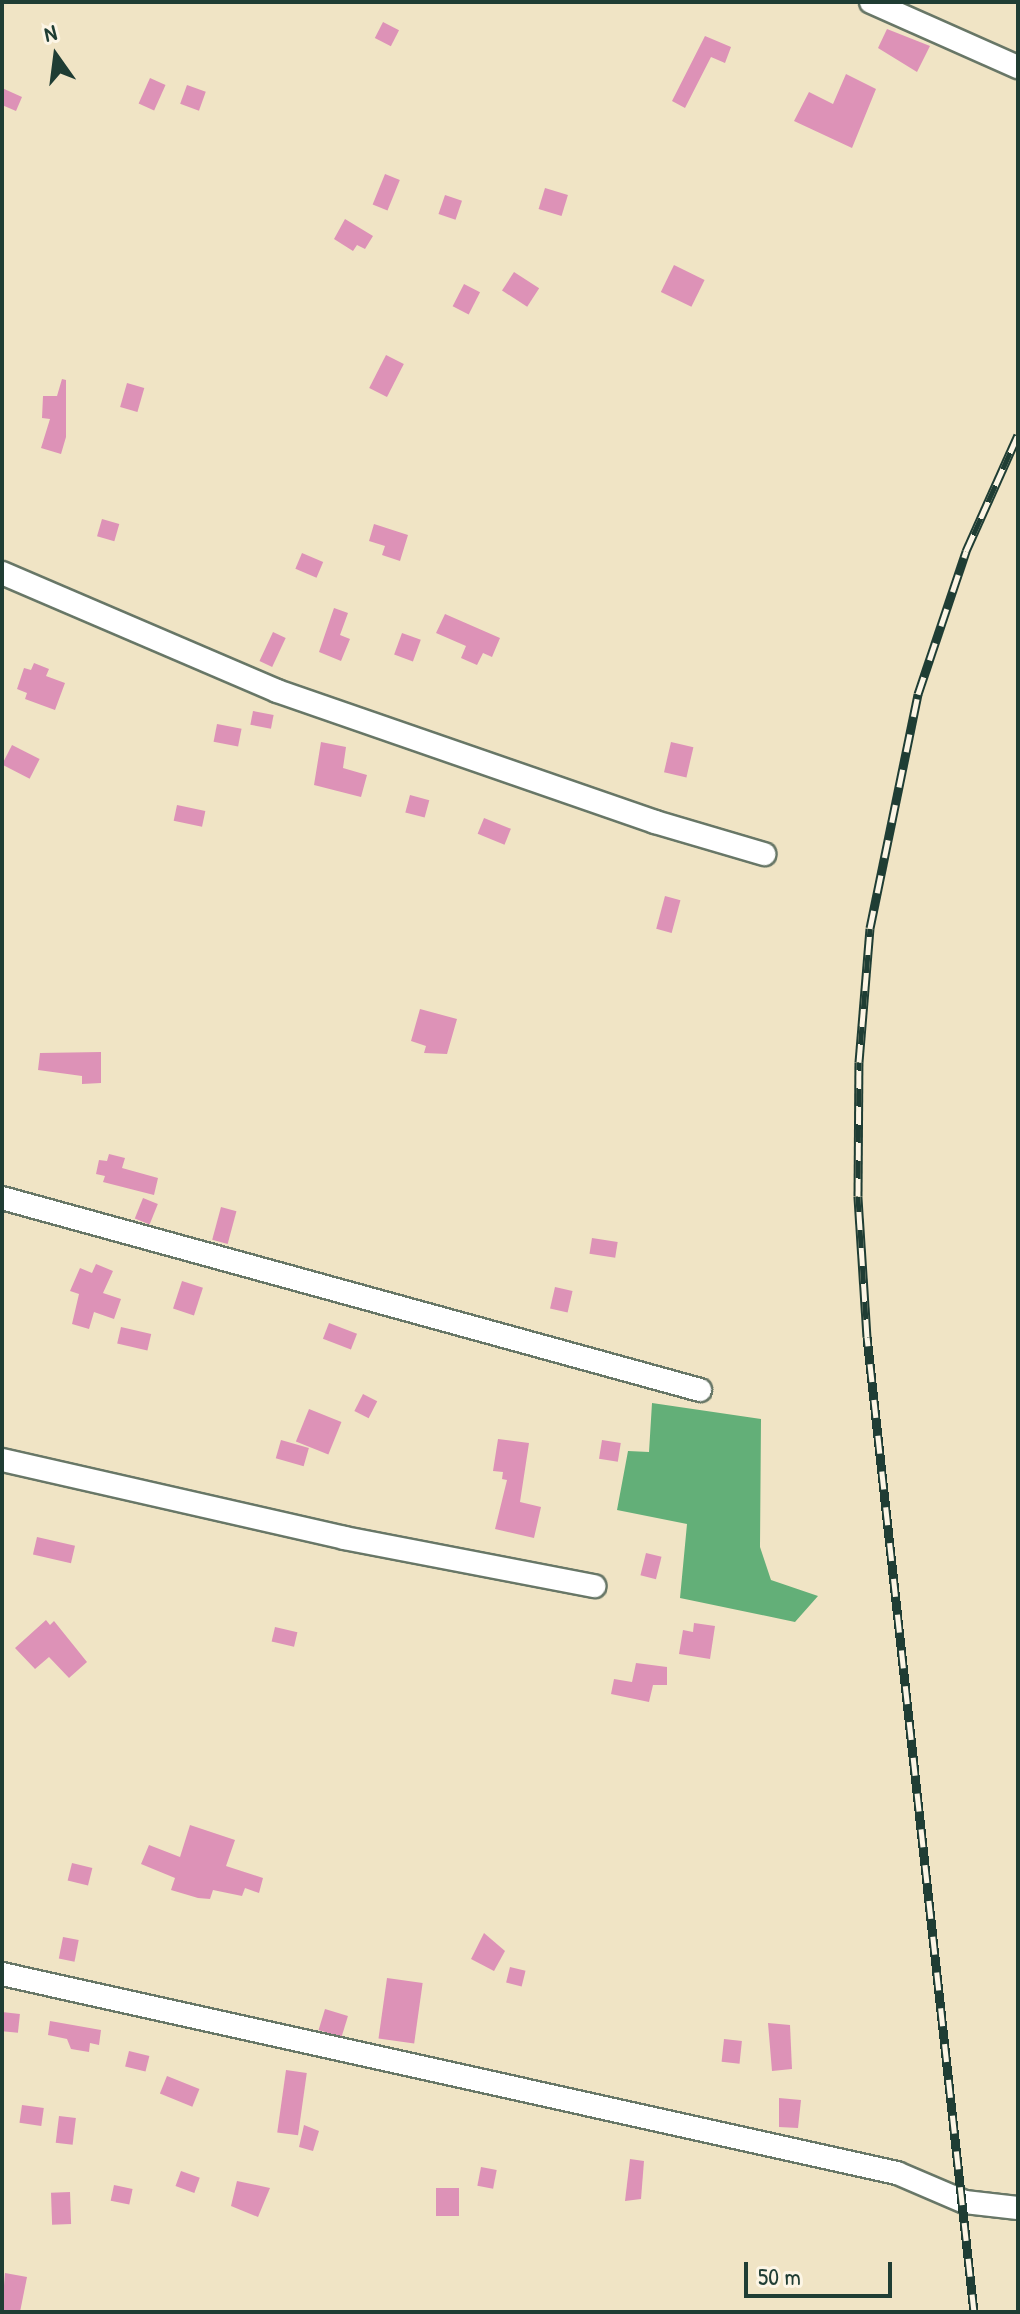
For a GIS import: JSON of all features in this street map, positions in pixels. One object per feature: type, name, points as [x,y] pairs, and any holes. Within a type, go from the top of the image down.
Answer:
[{"type":"street","points":[[871,2],[1018,67]]},
{"type":"street","points":[[2,573],[277,691],[655,822],[764,854]]},
{"type":"street","points":[[2,1198],[700,1390]]},
{"type":"street","points":[[2,1460],[344,1538],[594,1586]]},
{"type":"street","points":[[2,1974],[897,2173],[965,2202],[1018,2208]]},
{"type":"green space","points":[[652,1403],[761,1419],[760,1547],[771,1580],[818,1596],[795,1622],[680,1598],[687,1524],[617,1510],[628,1451],[649,1452]]},
{"type":"building","points":[[383,22],[399,30],[391,46],[375,38]]},
{"type":"building","points":[[887,29],[930,46],[917,72],[878,48]]},
{"type":"building","points":[[705,36],[731,47],[725,63],[711,57],[685,108],[672,101]]},
{"type":"building","points":[[846,74],[876,89],[852,148],[794,121],[809,92],[833,104]]},
{"type":"building","points":[[150,78],[166,85],[154,110],[139,104]]},
{"type":"building","points":[[187,85],[206,92],[199,111],[180,104]]},
{"type":"building","points":[[2,88],[22,97],[16,111],[2,105]]},
{"type":"building","points":[[385,174],[400,180],[387,211],[373,205]]},
{"type":"building","points":[[545,188],[568,195],[562,216],[539,209]]},
{"type":"building","points":[[445,195],[462,201],[456,220],[438,214]]},
{"type":"building","points":[[345,219],[373,236],[365,249],[357,245],[353,251],[334,239]]},
{"type":"building","points":[[674,265],[705,280],[691,307],[661,292]]},
{"type":"building","points":[[514,272],[539,288],[527,307],[502,290]]},
{"type":"building","points":[[464,284],[480,292],[469,314],[453,306]]},
{"type":"building","points":[[386,355],[404,364],[387,397],[369,388]]},
{"type":"building","points":[[62,379],[66,380],[66,437],[61,454],[41,448],[50,419],[42,418],[43,396],[57,396]]},
{"type":"building","points":[[127,383],[144,388],[137,412],[120,407]]},
{"type":"building","points":[[102,519],[119,524],[114,541],[97,536]]},
{"type":"building","points":[[374,524],[408,535],[400,561],[382,555],[385,546],[369,541]]},
{"type":"building","points":[[302,553],[323,562],[317,578],[295,569]]},
{"type":"building","points":[[334,608],[348,613],[340,635],[350,639],[341,661],[319,652]]},
{"type":"building","points":[[445,614],[500,638],[492,657],[483,653],[477,665],[461,658],[466,646],[436,633]]},
{"type":"building","points":[[273,632],[286,638],[272,667],[259,661]]},
{"type":"building","points":[[402,633],[421,640],[413,661],[394,655]]},
{"type":"building","points":[[34,663],[49,669],[46,676],[65,683],[55,710],[25,699],[27,693],[17,689],[24,668],[31,670]]},
{"type":"building","points":[[253,711],[274,715],[271,729],[250,725]]},
{"type":"building","points":[[217,724],[242,729],[238,746],[214,742]]},
{"type":"building","points":[[321,742],[346,747],[343,768],[367,775],[361,797],[314,785]]},
{"type":"building","points":[[671,742],[693,747],[686,777],[664,772]]},
{"type":"building","points":[[12,745],[40,759],[30,779],[2,765]]},
{"type":"building","points":[[410,795],[429,800],[425,818],[405,812]]},
{"type":"building","points":[[177,805],[205,811],[202,827],[174,821]]},
{"type":"building","points":[[484,818],[511,829],[505,845],[478,834]]},
{"type":"building","points":[[665,896],[680,900],[672,933],[656,929]]},
{"type":"building","points":[[420,1009],[457,1019],[447,1054],[424,1053],[426,1046],[411,1041]]},
{"type":"building","points":[[101,1052],[101,1083],[82,1084],[82,1076],[38,1070],[40,1053]]},
{"type":"building","points":[[109,1154],[125,1158],[122,1168],[158,1178],[154,1195],[103,1182],[105,1176],[96,1174],[99,1160],[107,1161]]},
{"type":"building","points":[[143,1198],[158,1204],[150,1224],[135,1218]]},
{"type":"building","points":[[221,1207],[236,1211],[228,1244],[212,1240]]},
{"type":"building","points":[[592,1238],[618,1242],[615,1258],[589,1254]]},
{"type":"building","points":[[96,1264],[113,1271],[103,1293],[121,1299],[114,1319],[94,1312],[89,1329],[72,1324],[79,1294],[70,1291],[80,1268],[92,1273]]},
{"type":"building","points":[[182,1281],[203,1288],[194,1315],[173,1309]]},
{"type":"building","points":[[555,1287],[573,1291],[568,1312],[550,1308]]},
{"type":"building","points":[[329,1323],[357,1334],[351,1350],[323,1339]]},
{"type":"building","points":[[121,1327],[151,1334],[147,1351],[117,1344]]},
{"type":"building","points":[[363,1394],[377,1401],[369,1418],[354,1411]]},
{"type":"building","points":[[309,1409],[341,1422],[328,1455],[296,1441]]},
{"type":"building","points":[[498,1439],[529,1443],[520,1502],[541,1507],[534,1538],[495,1529],[507,1480],[502,1479],[503,1472],[493,1471]]},
{"type":"building","points":[[281,1440],[309,1448],[304,1466],[276,1458]]},
{"type":"building","points":[[602,1440],[621,1443],[618,1462],[599,1459]]},
{"type":"building","points":[[37,1537],[75,1546],[71,1563],[33,1555]]},
{"type":"building","points":[[646,1553],[662,1557],[656,1579],[640,1575]]},
{"type":"building","points":[[46,1620],[50,1625],[54,1621],[87,1662],[69,1678],[49,1657],[35,1669],[15,1648]]},
{"type":"building","points":[[694,1623],[715,1626],[710,1659],[679,1654],[683,1630],[693,1632]]},
{"type":"building","points":[[275,1627],[297,1632],[294,1647],[272,1642]]},
{"type":"building","points":[[636,1663],[667,1667],[667,1685],[653,1685],[649,1702],[611,1694],[614,1679],[632,1682]]},
{"type":"building","points":[[190,1825],[235,1840],[226,1866],[263,1878],[259,1893],[245,1888],[242,1896],[213,1890],[210,1899],[198,1898],[171,1890],[175,1878],[141,1864],[149,1845],[180,1857]]},
{"type":"building","points":[[72,1863],[92,1868],[88,1886],[68,1880]]},
{"type":"building","points":[[484,1933],[505,1951],[494,1971],[471,1959]]},
{"type":"building","points":[[63,1937],[79,1940],[75,1962],[59,1959]]},
{"type":"building","points":[[510,1967],[526,1971],[522,1986],[506,1983]]},
{"type":"building","points":[[387,1978],[423,1983],[414,2043],[379,2038]]},
{"type":"building","points":[[325,2009],[348,2016],[342,2037],[319,2030]]},
{"type":"building","points":[[2,2012],[20,2014],[18,2033],[2,2031]]},
{"type":"building","points":[[50,2021],[101,2030],[99,2045],[90,2043],[89,2052],[71,2049],[67,2039],[48,2035]]},
{"type":"building","points":[[768,2023],[790,2025],[792,2069],[772,2071]]},
{"type":"building","points":[[724,2039],[742,2041],[739,2064],[722,2062]]},
{"type":"building","points":[[129,2051],[149,2056],[146,2072],[125,2067]]},
{"type":"building","points":[[286,2070],[307,2073],[298,2135],[277,2132]]},
{"type":"building","points":[[167,2076],[199,2089],[192,2107],[160,2094]]},
{"type":"building","points":[[779,2098],[801,2100],[798,2128],[779,2127]]},
{"type":"building","points":[[22,2105],[44,2108],[41,2126],[19,2123]]},
{"type":"building","points":[[59,2116],[76,2118],[73,2145],[56,2143]]},
{"type":"building","points":[[304,2125],[319,2131],[313,2151],[299,2147]]},
{"type":"building","points":[[630,2159],[644,2161],[641,2199],[625,2201]]},
{"type":"building","points":[[481,2167],[497,2170],[493,2189],[477,2186]]},
{"type":"building","points":[[181,2171],[200,2178],[194,2193],[176,2186]]},
{"type":"building","points":[[237,2181],[270,2188],[258,2217],[231,2206]]},
{"type":"building","points":[[114,2185],[133,2189],[129,2205],[111,2201]]},
{"type":"building","points":[[436,2188],[459,2188],[459,2216],[436,2216]]},
{"type":"building","points":[[70,2192],[71,2224],[52,2225],[51,2193]]},
{"type":"building","points":[[5,2273],[27,2277],[20,2312],[2,2310]]},
{"type":"railway","points":[[974,2312],[867,1337],[858,1196],[859,1062],[870,928],[918,694],[966,551],[1018,435]]}]
